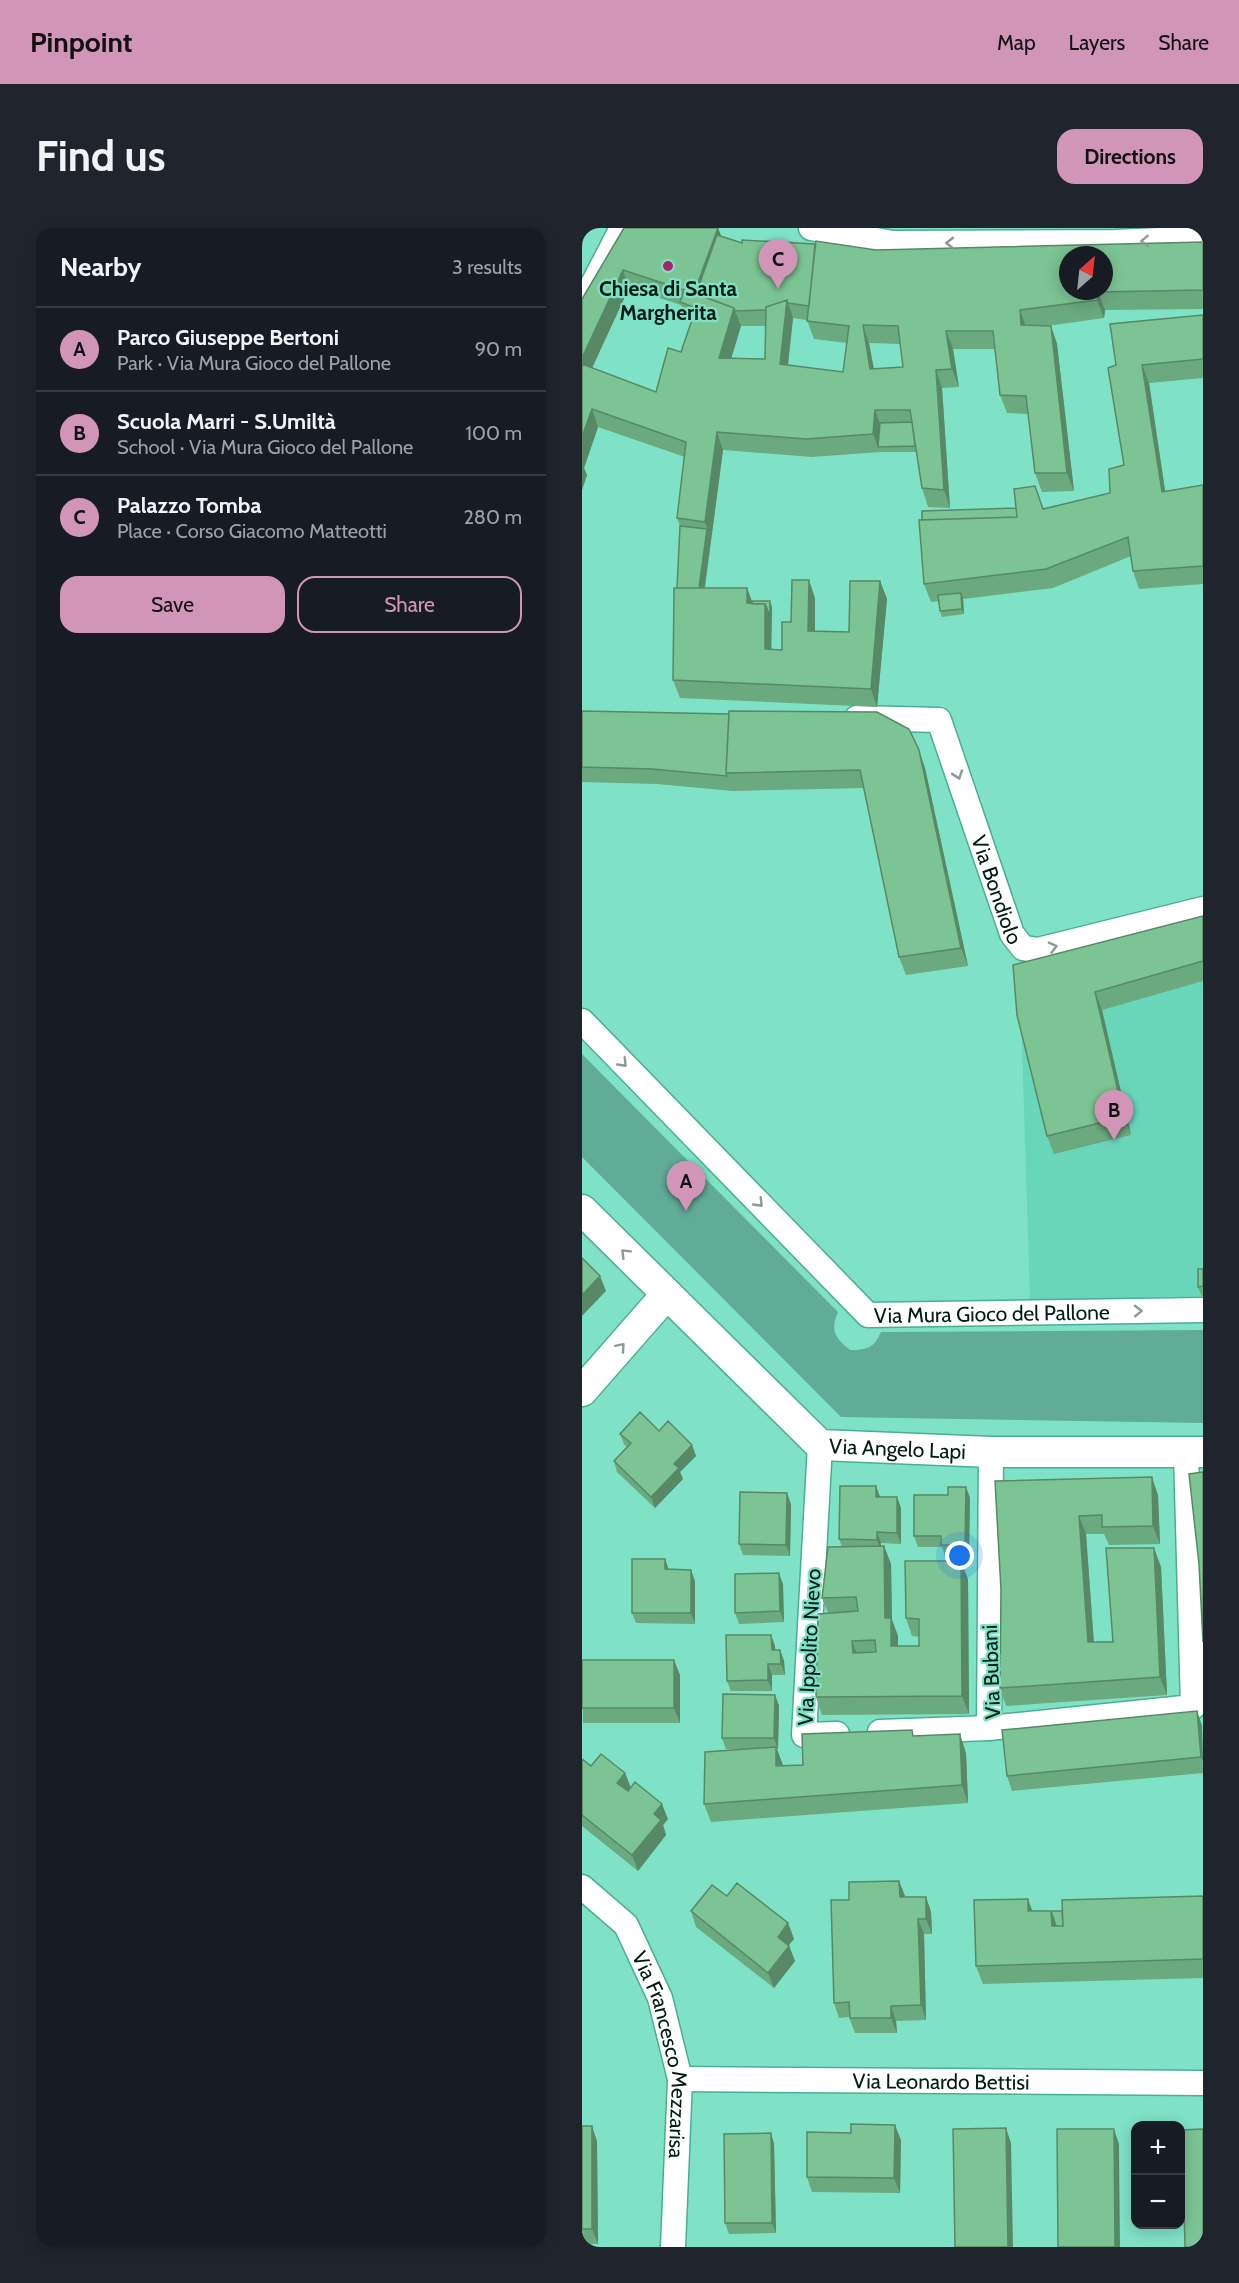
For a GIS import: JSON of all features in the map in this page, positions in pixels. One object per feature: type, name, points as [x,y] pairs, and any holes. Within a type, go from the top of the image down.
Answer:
[{"type":"street","points":[[582,305],[622,228]]},
{"type":"street","points":[[811,228],[892,243],[1115,242],[1203,238]]},
{"type":"street","name":"Via Bondiolo","points":[[832,718],[939,720],[1012,934],[1023,948],[1038,950],[1203,909]]},
{"type":"street","name":"Via Mura Gioco del Pallone","points":[[582,1021],[868,1315],[1203,1310]]},
{"type":"street","name":"Via Angelo Lapi","points":[[582,1210],[820,1445],[991,1452],[1194,1452]]},
{"type":"street","points":[[582,1390],[667,1294]]},
{"type":"street","name":"Via Ippolito Nievo","points":[[820,1445],[804,1735],[989,1728]]},
{"type":"street","name":"Via Bubani","points":[[991,1452],[989,1728],[1193,1707],[1194,1452]]},
{"type":"street","name":"Via Francesco Mezzarisa","points":[[582,1887],[626,1925],[660,1998],[680,2079],[673,2247]]},
{"type":"street","name":"Via Leonardo Bettisi","points":[[680,2079],[1203,2083]]},
{"type":"shaded area","points":[[1203,936],[1203,1296],[1030,1300],[1020,983]]},
{"type":"shaded area","points":[[582,1054],[838,1312],[834,1324],[835,1334],[850,1350],[873,1345],[881,1332],[1203,1330],[1203,1423],[841,1417],[582,1157]]},
{"type":"building","points":[[624,228],[718,228],[694,293],[734,308],[719,358],[765,359],[766,307],[787,300],[780,364],[843,372],[849,326],[807,321],[816,241],[876,250],[1203,242],[1203,290],[1113,292],[1113,246],[1059,246],[1059,300],[1097,300],[1020,310],[1021,325],[1051,326],[1067,473],[1035,473],[1026,396],[1000,395],[993,331],[946,331],[952,369],[936,370],[944,490],[922,488],[910,410],[875,410],[873,434],[806,439],[717,432],[705,522],[677,518],[686,442],[592,409],[582,437],[582,364],[656,392],[668,348],[681,352],[696,308],[680,302],[684,290],[623,270],[582,358],[582,299]],"holes":[[[863,325],[898,326],[903,367],[870,369]]]},
{"type":"building","points":[[717,235],[742,243],[742,240],[815,244],[809,306],[788,303],[787,300],[766,307],[766,310],[735,311],[734,308],[696,294]]},
{"type":"building","points":[[1203,315],[1203,359],[1142,365],[1162,492],[1203,485],[1203,566],[1133,571],[1128,537],[1046,569],[924,584],[919,520],[1017,517],[1014,489],[1035,486],[1043,509],[1110,493],[1109,469],[1124,465],[1108,368],[1116,365],[1110,324]]},
{"type":"building","points":[[912,422],[915,446],[878,447],[880,423]]},
{"type":"building","points":[[1016,508],[1017,517],[922,520],[922,511]]},
{"type":"building","points":[[680,526],[707,529],[699,588],[677,588]]},
{"type":"building","points":[[792,580],[809,580],[808,631],[849,632],[850,581],[880,581],[871,689],[673,680],[674,588],[747,588],[747,603],[765,604],[765,649],[782,650],[782,622],[791,622]]},
{"type":"building","points":[[961,593],[962,609],[940,611],[938,595]]},
{"type":"building","points":[[752,601],[770,601],[770,616],[765,604],[752,604]]},
{"type":"building","points":[[582,711],[729,714],[727,776],[652,769],[582,767]]},
{"type":"building","points":[[729,711],[877,712],[909,729],[919,750],[961,948],[899,957],[860,770],[726,773]]},
{"type":"building","points":[[1203,916],[1203,961],[1095,992],[1124,1117],[1047,1136],[1017,1015],[1013,965]]},
{"type":"building","points":[[582,1258],[600,1276],[582,1295]]},
{"type":"building","points":[[1198,1269],[1203,1269],[1203,1286],[1198,1287]]},
{"type":"building","points":[[640,1412],[659,1431],[668,1421],[692,1445],[674,1464],[679,1468],[651,1497],[614,1461],[631,1443],[620,1434]]},
{"type":"building","points":[[1203,1472],[1203,1642],[1199,1564],[1189,1474]]},
{"type":"building","points":[[1152,1477],[1153,1526],[1102,1527],[1102,1515],[1079,1516],[1088,1642],[1113,1642],[1106,1548],[1154,1548],[1160,1677],[1000,1688],[1001,1590],[995,1481]]},
{"type":"building","points":[[840,1486],[876,1486],[876,1497],[897,1497],[897,1533],[877,1532],[877,1540],[839,1539]]},
{"type":"building","points":[[948,1487],[966,1487],[965,1545],[941,1545],[941,1536],[914,1536],[914,1495],[948,1495]]},
{"type":"building","points":[[740,1492],[787,1493],[786,1545],[739,1544]]},
{"type":"building","points":[[884,1546],[885,1618],[891,1618],[891,1646],[919,1646],[919,1619],[906,1618],[905,1561],[961,1561],[962,1696],[816,1697],[818,1614],[858,1611],[856,1597],[822,1598],[828,1547]],"holes":[[[875,1640],[876,1652],[853,1653],[852,1641]]]},
{"type":"building","points":[[632,1559],[665,1559],[665,1569],[691,1570],[691,1613],[632,1613]]},
{"type":"building","points":[[779,1573],[780,1611],[735,1613],[735,1574]]},
{"type":"building","points":[[726,1635],[771,1635],[772,1650],[780,1650],[781,1664],[768,1664],[768,1680],[727,1681]]},
{"type":"building","points":[[582,1660],[674,1660],[674,1708],[582,1708]]},
{"type":"building","points":[[723,1694],[775,1695],[774,1738],[722,1738]]},
{"type":"building","points":[[1197,1711],[1201,1757],[1007,1776],[1002,1730]]},
{"type":"building","points":[[912,1730],[913,1736],[960,1734],[962,1785],[704,1804],[705,1752],[776,1747],[776,1766],[803,1765],[802,1734]]},
{"type":"building","points":[[601,1754],[625,1773],[617,1783],[628,1791],[635,1782],[662,1804],[654,1814],[661,1820],[632,1855],[582,1815],[582,1759],[591,1766]]},
{"type":"building","points":[[899,1881],[900,1897],[926,1897],[926,1919],[918,1919],[921,2005],[891,2006],[891,2018],[850,2018],[849,2002],[834,2003],[831,1900],[849,1900],[849,1882]]},
{"type":"building","points":[[737,1883],[788,1923],[778,1937],[789,1946],[768,1973],[691,1911],[712,1885],[727,1896]]},
{"type":"building","points":[[1203,1896],[1203,1959],[976,1966],[974,1900],[1028,1899],[1028,1911],[1051,1911],[1052,1926],[1063,1926],[1062,1900]]},
{"type":"building","points":[[1051,1911],[1062,1911],[1063,1926],[1056,1926]]},
{"type":"building","points":[[851,2124],[895,2125],[894,2178],[807,2177],[807,2132],[851,2133]]},
{"type":"building","points":[[582,2126],[592,2126],[592,2229],[582,2229]]},
{"type":"building","points":[[1006,2128],[1008,2247],[955,2247],[953,2129]]},
{"type":"building","points":[[1057,2129],[1114,2129],[1115,2247],[1058,2247]]},
{"type":"building","points":[[1203,2129],[1203,2247],[1185,2247],[1185,2130]]},
{"type":"building","points":[[771,2133],[772,2223],[725,2223],[724,2134]]},
{"type":"place","name":"Chiesa di Santa Margherita","points":[[668,266]]},
{"type":"place","name":"Palazzo Tomba","points":[[778,289]]},
{"type":"place","name":"Scuola Marri - S.Umiltà","points":[[1114,1140]]},
{"type":"place","name":"Parco Giuseppe Bertoni","points":[[686,1211]]}]
